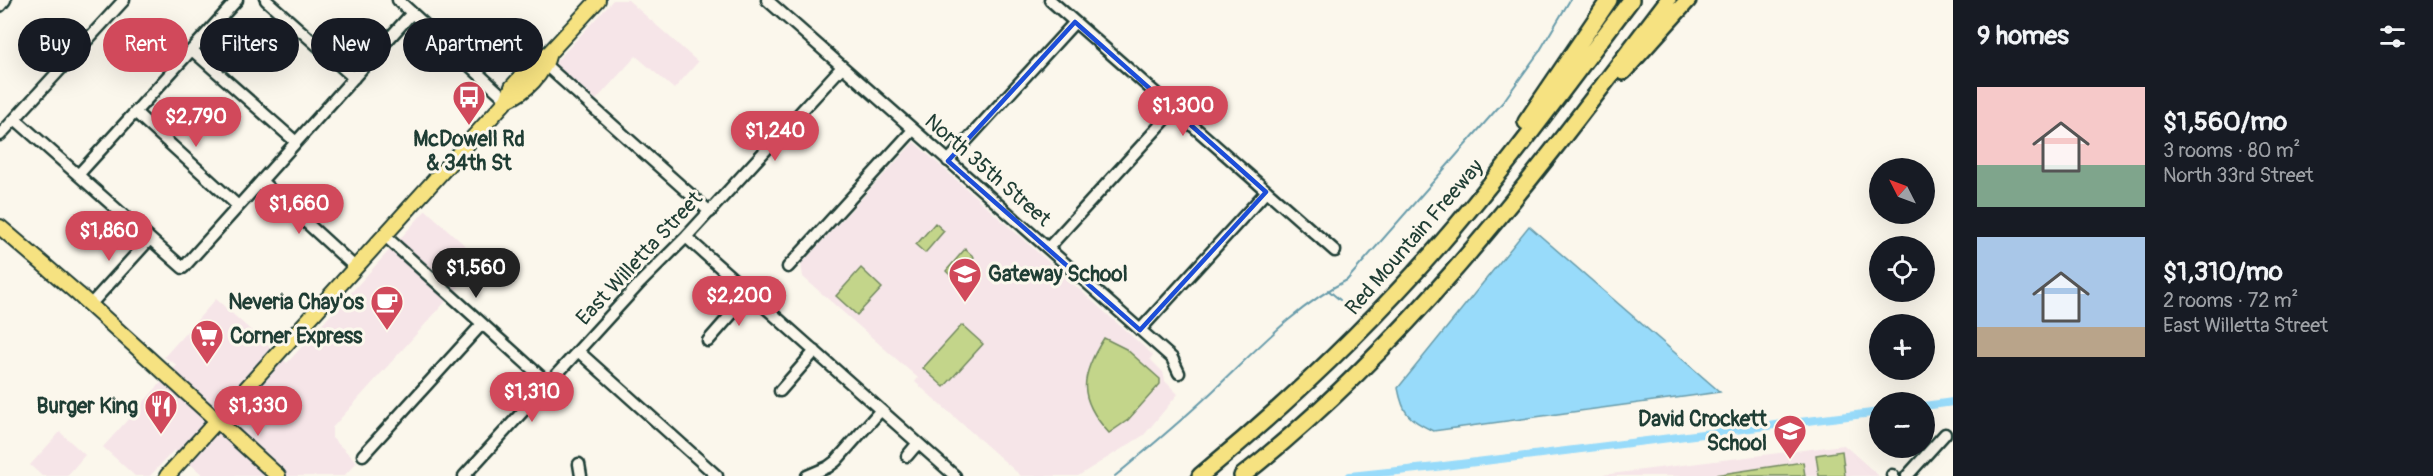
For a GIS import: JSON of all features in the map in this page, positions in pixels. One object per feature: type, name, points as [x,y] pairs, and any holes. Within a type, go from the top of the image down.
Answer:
[{"type":"highway","points":[[1471,207],[1609,0]]},
{"type":"highway","name":"Red Mountain Freeway","points":[[1200,476],[1362,328],[1418,269],[1471,207],[1630,0]]},
{"type":"highway","points":[[1242,476],[1278,447],[1355,377],[1429,301],[1498,222],[1668,0]]},
{"type":"highway","points":[[1579,117],[1688,0]]},
{"type":"highway","points":[[1189,476],[1241,440]]},
{"type":"highway","points":[[1253,476],[1278,447]]},
{"type":"main road","points":[[167,476],[507,100],[520,94],[544,59],[598,0]]},
{"type":"main road","points":[[0,226],[278,476]]},
{"type":"street","points":[[0,6],[5,0]]},
{"type":"street","points":[[0,135],[124,0]]},
{"type":"street","points":[[78,176],[237,0]]},
{"type":"street","points":[[266,0],[354,78]]},
{"type":"street","points":[[398,0],[507,100]]},
{"type":"street","name":"North 35th Street","points":[[767,0],[1172,358],[1179,373]]},
{"type":"street","points":[[1050,0],[1335,251]]},
{"type":"street","points":[[15,119],[183,268],[412,13]]},
{"type":"street","points":[[948,161],[1075,22]]},
{"type":"street","points":[[192,50],[296,142]]},
{"type":"street","points":[[544,59],[710,212]]},
{"type":"street","name":"East Willetta Street","points":[[464,476],[842,67]]},
{"type":"street","points":[[1048,248],[1174,110]]},
{"type":"street","points":[[135,112],[238,206]]},
{"type":"street","points":[[788,267],[913,130]]},
{"type":"street","points":[[261,181],[356,268]]},
{"type":"street","points":[[1140,330],[1266,192]]},
{"type":"street","points":[[385,236],[549,384]]},
{"type":"street","points":[[686,237],[955,476]]},
{"type":"street","points":[[90,305],[150,239]]},
{"type":"street","points":[[708,341],[750,294]]},
{"type":"street","points":[[363,455],[482,324]]},
{"type":"street","points":[[578,351],[717,476]]},
{"type":"street","points":[[780,391],[815,351]]},
{"type":"street","points":[[807,476],[836,461],[881,410]]},
{"type":"street","points":[[1907,476],[1945,434]]},
{"type":"street","points":[[907,456],[918,443]]},
{"type":"street","points":[[579,464],[581,476]]},
{"type":"highlighted area","points":[[1075,22],[1266,192],[1140,330],[948,161]]},
{"type":"shaded area","points":[[613,0],[628,0],[698,62],[674,89],[636,56],[595,101],[554,64]]},
{"type":"shaded area","name":"Gateway School","points":[[914,142],[1153,355],[1150,359],[1163,372],[1165,381],[1178,394],[1144,435],[1078,476],[1021,476],[915,382],[918,378],[803,277],[801,264]]},
{"type":"shaded area","points":[[426,210],[482,261],[332,428],[332,438],[357,462],[344,476],[204,476],[174,450],[150,476],[135,476],[103,447],[177,365],[164,357],[216,299],[287,363]]},
{"type":"shaded area","points":[[60,432],[85,455],[67,476],[42,476],[30,465]]},
{"type":"shaded area","name":"David Crockett School","points":[[1844,445],[1879,476],[1594,476]]},
{"type":"green space","points":[[935,223],[944,231],[925,253],[916,245]]},
{"type":"green space","points":[[965,249],[974,257],[954,279],[946,271]]},
{"type":"green space","points":[[861,268],[882,288],[857,315],[836,296]]},
{"type":"green space","points":[[962,325],[983,344],[944,387],[923,368]]},
{"type":"green space","points":[[1104,338],[1126,349],[1160,379],[1160,384],[1128,420],[1109,433],[1091,409],[1086,387],[1090,364]]},
{"type":"green space","points":[[1842,451],[1845,476],[1819,476],[1816,455]]},
{"type":"green space","points":[[1803,462],[1805,476],[1708,476]]},
{"type":"water","points":[[1529,226],[1720,392],[1433,431],[1412,419],[1402,404],[1398,388]]},
{"type":"waterway","points":[[1115,476],[1189,413],[1293,316],[1347,280],[1503,102],[1539,52],[1570,0]]},
{"type":"waterway","points":[[1328,290],[1340,300]]},
{"type":"waterway","points":[[1935,404],[1953,402]]},
{"type":"waterway","points":[[1350,476],[1869,413]]},
{"type":"place","name":"McDowell Rd & 34th St","points":[[469,126]]},
{"type":"place","name":"Gateway School","points":[[965,303]]},
{"type":"place","name":"Neveria Chay'os","points":[[387,331]]},
{"type":"place","name":"Corner Express","points":[[207,365]]},
{"type":"place","name":"Burger King","points":[[161,435]]},
{"type":"place","name":"David Crockett School","points":[[1790,460]]}]
